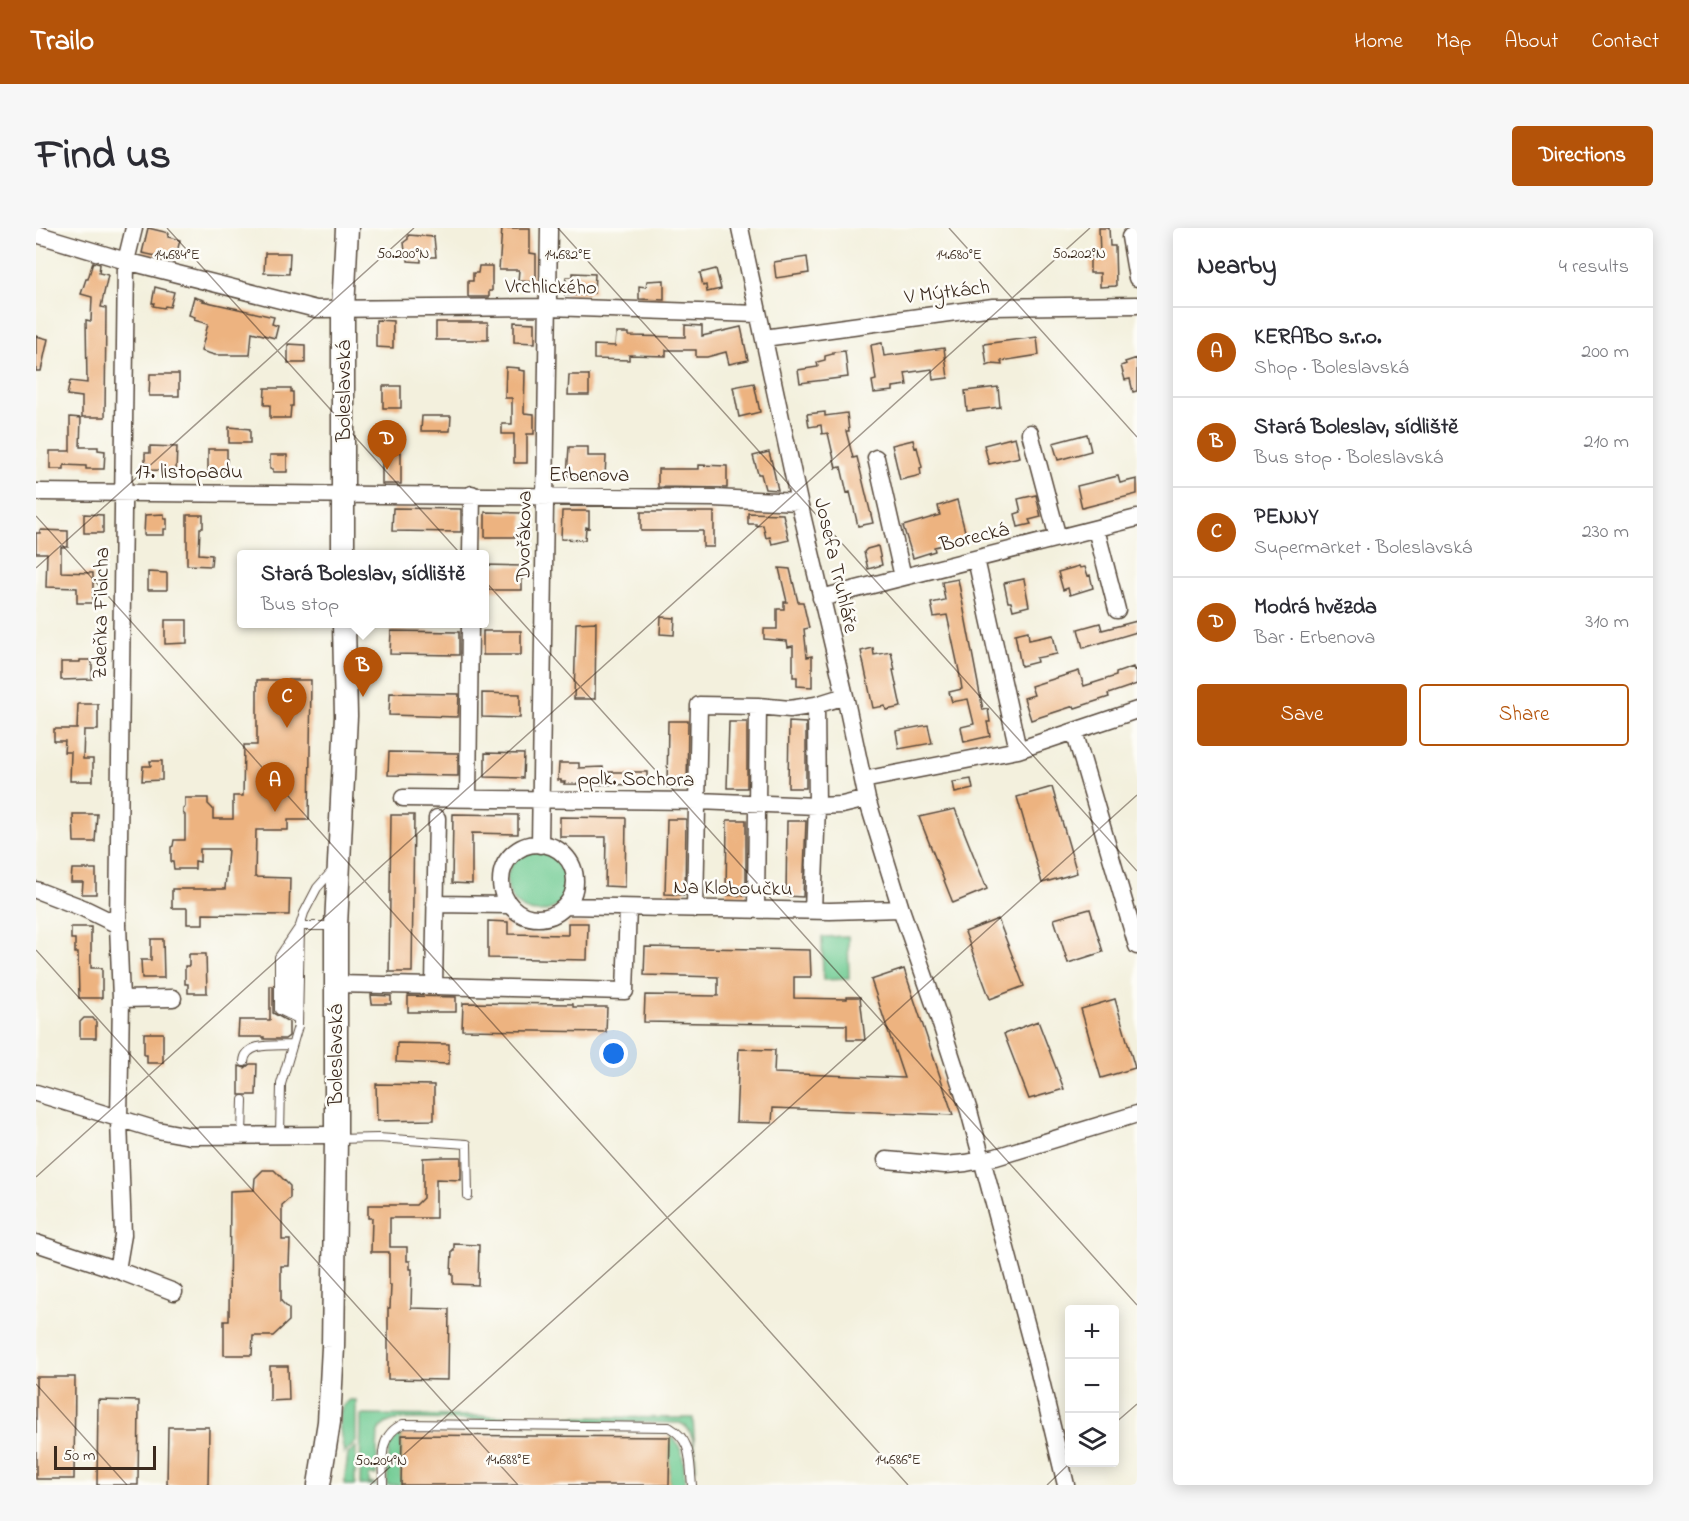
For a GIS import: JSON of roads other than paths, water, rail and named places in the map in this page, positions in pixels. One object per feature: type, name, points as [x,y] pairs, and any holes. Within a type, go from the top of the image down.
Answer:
[{"type":"main road","name":"Boleslavská","points":[[343,550],[343,310],[346,228]]},
{"type":"main road","name":"Boleslavská","points":[[319,1485],[328,1422],[333,1347],[336,1137],[335,984],[346,716],[344,628]]},
{"type":"street","name":"Zdeňka Fibicha","points":[[117,1270],[123,1235],[119,1120],[121,999],[118,925],[126,261],[134,228]]},
{"type":"street","name":"Dvořákova","points":[[540,844],[549,228]]},
{"type":"street","name":"Josefa Truhláře","points":[[740,228],[867,800],[969,1111],[1036,1360],[1065,1485]]},
{"type":"street","name":"Vrchlického","points":[[36,234],[126,261],[316,309],[549,308],[758,314]]},
{"type":"street","points":[[1130,237],[1137,278]]},
{"type":"street","name":"V Mýtkách","points":[[764,338],[993,308],[1137,305]]},
{"type":"street","points":[[1030,433],[1058,538]]},
{"type":"street","points":[[876,458],[903,577]]},
{"type":"street","name":"17. listopadu","points":[[36,492],[343,494]]},
{"type":"street","name":"Erbenova","points":[[343,494],[714,498],[799,502]]},
{"type":"street","points":[[471,550],[472,495]]},
{"type":"street","name":"Borecká","points":[[821,598],[1137,518]]},
{"type":"street","points":[[1096,529],[1117,610]]},
{"type":"street","points":[[976,559],[1018,750]]},
{"type":"street","points":[[468,800],[470,628]]},
{"type":"street","points":[[695,909],[699,705],[790,709],[816,705],[845,696]]},
{"type":"street","points":[[813,910],[817,806],[816,705]]},
{"type":"street","points":[[756,910],[758,706]]},
{"type":"street","points":[[863,780],[1018,750],[1137,710]]},
{"type":"street","points":[[1074,731],[1137,946]]},
{"type":"street","name":"pplk. Sochora","points":[[403,798],[698,801],[817,806],[842,805],[867,800]]},
{"type":"street","points":[[434,986],[436,818]]},
{"type":"street","points":[[435,904],[509,904],[502,891],[501,876],[504,868],[512,855],[524,847],[540,844],[561,852],[573,871],[575,886],[565,906]]},
{"type":"street","points":[[36,890],[83,908],[118,925]]},
{"type":"street","name":"Na Kloboučku","points":[[509,904],[525,916],[540,918],[556,914],[565,906],[756,910],[901,909]]},
{"type":"street","points":[[335,984],[625,991],[628,908]]},
{"type":"street","points":[[121,999],[173,998]]},
{"type":"street","points":[[36,1093],[119,1120],[190,1136],[336,1137]]},
{"type":"street","points":[[886,1160],[945,1165],[982,1160],[1137,1113]]},
{"type":"street","points":[[36,1243],[174,1292]]},
{"type":"lane","points":[[292,1016],[300,926],[317,888],[339,863]]},
{"type":"lane","points":[[300,926],[336,926]]},
{"type":"lane","points":[[280,1135],[281,1084],[298,1026],[292,1016],[285,947],[300,926]]},
{"type":"lane","points":[[292,1016],[294,936]]},
{"type":"lane","points":[[244,1062],[244,1057],[249,1050],[257,1047],[292,1045]]},
{"type":"lane","points":[[242,1135],[243,1100]]},
{"type":"lane","points":[[336,1137],[467,1143],[468,1196]]},
{"type":"lane","points":[[383,1485],[383,1445],[388,1435],[403,1424],[415,1424],[669,1427],[680,1433],[685,1440],[692,1485]]},
{"type":"place","name":"Modrá hvězda","points":[[387,470]]},
{"type":"place","name":"Stará Boleslav, sídliště","points":[[363,697]]},
{"type":"place","name":"PENNY","points":[[287,728]]},
{"type":"place","name":"KERABO s.r.o.","points":[[275,812]]}]
